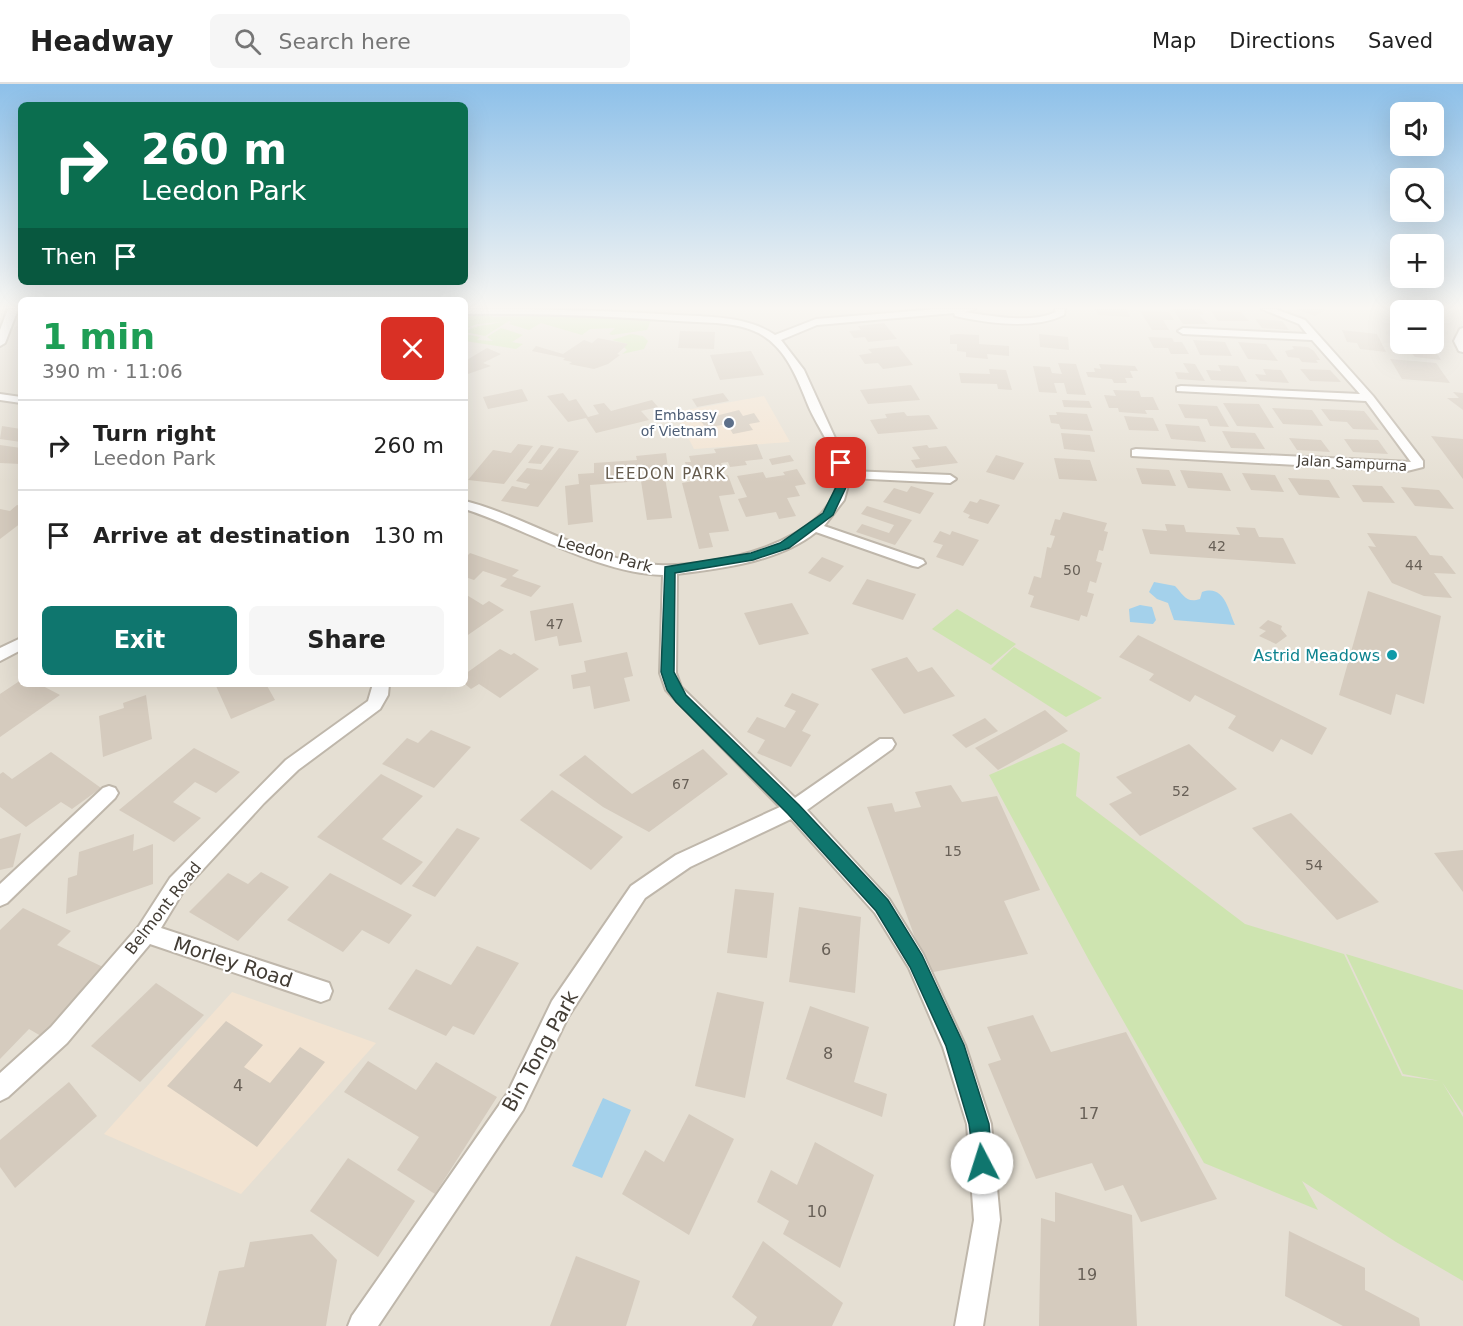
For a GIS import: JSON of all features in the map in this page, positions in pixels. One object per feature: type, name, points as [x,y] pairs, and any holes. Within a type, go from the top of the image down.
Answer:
[{"type":"street","points":[[796,367],[844,474],[950,479]]},
{"type":"street","name":"Jalan Sampurna","points":[[1136,453],[1417,466],[1417,460],[1342,367]]},
{"type":"street","points":[[1180,389],[1369,398]]},
{"type":"street","points":[[0,397],[18,400]]},
{"type":"street","name":"Leedon Park","points":[[468,506],[580,549],[650,569],[670,570],[753,557],[784,545],[814,527],[827,515],[837,499],[844,474]]},
{"type":"street","points":[[814,527],[918,563]]},
{"type":"street","points":[[670,570],[668,672],[674,690],[794,809],[882,906],[916,961],[954,1045],[979,1124],[987,1220],[969,1326]]},
{"type":"street","points":[[0,655],[18,644]]},
{"type":"street","name":"Belmont Road","points":[[0,1089],[59,1035],[146,933],[177,884],[250,806],[292,765],[374,705],[380,695],[381,687]]},
{"type":"street","name":"Bin Tong Park","points":[[362,1326],[515,1102],[560,1009],[638,892],[683,861],[794,809],[886,744]]},
{"type":"street","points":[[0,897],[108,793]]},
{"type":"street","name":"Morley Road","points":[[146,933],[321,992]]},
{"type":"shaded area","points":[[0,367],[18,367],[18,687],[468,687],[468,367],[1463,367],[1463,1326],[0,1326]]},
{"type":"shaded area","points":[[764,396],[790,442],[694,449],[675,412]]},
{"type":"shaded area","points":[[232,992],[376,1043],[241,1194],[104,1134]]},
{"type":"green space","points":[[957,609],[1016,644],[991,665],[932,629]]},
{"type":"green space","points":[[1014,647],[1102,698],[1066,717],[991,669]]},
{"type":"green space","points":[[1063,743],[1080,753],[1076,796],[1245,924],[1344,954],[1402,1076],[1440,1081],[1403,1074],[1346,954],[1463,990],[1463,1113],[1442,1082],[1463,1117],[1463,1281],[1396,1242],[1302,1181],[1318,1210],[1204,1163],[1091,964],[989,775]]},
{"type":"water","points":[[1154,582],[1175,586],[1191,600],[1200,599],[1202,592],[1209,590],[1215,592],[1224,600],[1235,625],[1174,620],[1168,603],[1157,599],[1149,592]]},
{"type":"water","points":[[1140,605],[1152,607],[1156,620],[1153,624],[1130,622],[1129,609]]},
{"type":"water","points":[[603,1098],[631,1110],[602,1178],[572,1166]]},
{"type":"building","points":[[468,367],[488,367],[468,374]]},
{"type":"building","points":[[715,367],[760,367],[764,375],[720,380]]},
{"type":"building","points":[[1033,367],[1050,367],[1052,373],[1062,374],[1059,367],[1077,367],[1086,395],[1067,394],[1064,383],[1054,383],[1057,393],[1039,392]]},
{"type":"building","points":[[1100,367],[1136,367],[1138,371],[1130,371],[1133,378],[1125,378],[1127,383],[1114,383],[1112,379],[1088,377],[1086,372],[1095,372],[1094,368],[1101,369]]},
{"type":"building","points":[[1185,367],[1197,367],[1205,381],[1178,379],[1175,372],[1189,373]]},
{"type":"building","points":[[1219,367],[1239,367],[1247,382],[1211,380],[1206,370],[1221,371]]},
{"type":"building","points":[[1395,367],[1439,367],[1450,383],[1402,379]]},
{"type":"building","points":[[989,369],[1006,370],[1012,390],[998,389],[997,384],[961,383],[959,373],[990,374]]},
{"type":"building","points":[[1263,369],[1281,370],[1289,383],[1260,381],[1255,374],[1266,375]]},
{"type":"building","points":[[1300,369],[1330,370],[1341,382],[1310,381]]},
{"type":"building","points":[[911,385],[920,400],[868,404],[860,390]]},
{"type":"building","points":[[522,389],[528,401],[488,409],[483,397]]},
{"type":"building","points":[[1113,390],[1139,391],[1141,397],[1153,397],[1159,410],[1145,410],[1147,414],[1119,412],[1118,408],[1109,408],[1104,395],[1116,396]]},
{"type":"building","points":[[1453,392],[1463,393],[1463,410],[1447,398],[1459,398]]},
{"type":"building","points":[[563,393],[569,401],[576,399],[588,417],[599,414],[593,405],[604,403],[611,411],[652,400],[658,407],[641,411],[649,420],[596,433],[586,418],[568,422],[547,396]]},
{"type":"building","points":[[723,393],[729,401],[697,407],[692,399]]},
{"type":"building","points":[[1062,400],[1089,401],[1092,408],[1064,407]]},
{"type":"building","points":[[1223,403],[1259,404],[1274,428],[1237,426]]},
{"type":"building","points":[[1178,404],[1217,406],[1229,427],[1210,426],[1207,419],[1185,418]]},
{"type":"building","points":[[1272,408],[1312,410],[1323,426],[1283,424]]},
{"type":"building","points":[[1321,409],[1364,411],[1379,430],[1353,429],[1347,422],[1330,421]]},
{"type":"building","name":"Embassy of Vietnam","points":[[739,410],[743,416],[754,413],[760,422],[749,424],[753,430],[733,434],[727,424],[706,428],[700,420]]},
{"type":"building","points":[[904,412],[907,416],[929,415],[938,429],[878,434],[870,420],[887,418],[885,414]]},
{"type":"building","points":[[1056,412],[1087,414],[1093,431],[1061,429],[1059,424],[1051,423],[1049,415],[1057,415]]},
{"type":"building","points":[[1124,416],[1153,418],[1159,431],[1129,430]]},
{"type":"building","points":[[1165,424],[1199,426],[1206,442],[1171,439]]},
{"type":"building","points":[[2,426],[18,429],[18,442],[0,439]]},
{"type":"building","points":[[1222,431],[1255,433],[1265,449],[1231,448]]},
{"type":"building","points":[[1061,433],[1090,435],[1095,452],[1064,449]]},
{"type":"building","points":[[1431,436],[1463,439],[1463,479]]},
{"type":"building","points":[[1289,438],[1321,440],[1330,452],[1297,450]]},
{"type":"building","points":[[1344,439],[1378,440],[1388,454],[1353,452]]},
{"type":"building","points":[[518,444],[533,446],[504,484],[468,480],[493,450],[511,453]]},
{"type":"building","points":[[757,444],[763,459],[745,461],[747,465],[730,467],[728,462],[721,463],[722,466],[687,470],[685,462],[691,462],[689,456],[716,453],[714,449]]},
{"type":"building","points":[[0,445],[18,448],[18,464],[0,463]]},
{"type":"building","points":[[541,445],[554,447],[541,464],[528,463]]},
{"type":"building","points":[[927,445],[929,448],[946,446],[958,463],[916,468],[911,460],[920,459],[912,447]]},
{"type":"building","points":[[559,448],[579,451],[538,507],[501,501],[512,486],[526,489],[530,484],[516,481],[527,468],[542,470]]},
{"type":"building","points":[[666,453],[668,468],[639,470],[641,481],[590,485],[593,522],[568,525],[565,486],[579,484],[578,474],[594,473],[594,463],[637,460],[636,456]]},
{"type":"building","points":[[790,455],[794,461],[772,465],[769,459]]},
{"type":"building","points":[[996,455],[1024,463],[1014,480],[986,472]]},
{"type":"building","points":[[1054,458],[1090,460],[1097,481],[1059,479]]},
{"type":"building","points":[[1136,468],[1169,470],[1176,486],[1142,484]]},
{"type":"building","points":[[797,469],[806,484],[795,486],[800,496],[787,498],[796,516],[779,519],[776,512],[746,517],[738,499],[747,497],[737,476],[763,472],[766,478],[785,475],[783,472]]},
{"type":"building","points":[[1180,470],[1222,473],[1231,491],[1188,488]]},
{"type":"building","points":[[1242,473],[1275,475],[1284,492],[1251,490]]},
{"type":"building","points":[[728,475],[735,494],[719,496],[729,531],[709,533],[713,547],[699,549],[682,483]]},
{"type":"building","points":[[665,478],[672,518],[647,520],[641,481]]},
{"type":"building","points":[[1288,478],[1329,480],[1340,498],[1299,495]]},
{"type":"building","points":[[1352,485],[1382,486],[1395,503],[1363,502]]},
{"type":"building","points":[[911,486],[934,493],[920,514],[883,502],[894,488],[907,492]]},
{"type":"building","points":[[1401,487],[1439,490],[1454,509],[1415,506]]},
{"type":"building","points":[[980,499],[1000,505],[988,524],[968,518],[970,515],[963,512],[970,501],[977,503]]},
{"type":"building","points":[[18,505],[18,525],[0,539],[0,509],[10,511]]},
{"type":"building","points":[[867,506],[912,520],[895,545],[856,532],[862,524],[889,533],[894,525],[861,514]]},
{"type":"building","points":[[1063,512],[1107,523],[1104,531],[1108,532],[1103,551],[1099,550],[1096,561],[1102,563],[1096,583],[1090,581],[1087,592],[1094,594],[1087,617],[1081,615],[1079,621],[1030,607],[1034,596],[1028,594],[1034,576],[1041,578],[1047,547],[1051,548],[1055,536],[1050,535],[1055,519],[1060,520]]},
{"type":"building","points":[[1165,524],[1184,525],[1186,532],[1240,535],[1236,527],[1255,528],[1259,537],[1283,538],[1296,564],[1150,554],[1142,529],[1167,531]]},
{"type":"building","points":[[940,531],[950,535],[952,531],[979,540],[963,566],[936,557],[943,545],[933,542]]},
{"type":"building","points":[[1367,533],[1416,536],[1430,555],[1442,556],[1456,574],[1434,573],[1452,598],[1424,596],[1392,583],[1368,546],[1376,547]]},
{"type":"building","points":[[470,553],[519,570],[512,576],[541,586],[531,597],[500,586],[507,579],[483,571],[474,580],[468,578],[468,555]]},
{"type":"building","points":[[822,557],[844,566],[830,582],[808,573]]},
{"type":"building","points":[[867,579],[916,594],[903,620],[852,604]]},
{"type":"building","name":"Astrid Meadows","points":[[1368,591],[1441,616],[1424,704],[1396,694],[1391,715],[1339,695]]},
{"type":"building","points":[[468,596],[483,605],[489,601],[504,610],[468,635]]},
{"type":"building","points":[[573,603],[582,642],[559,646],[557,636],[535,641],[530,611]]},
{"type":"building","points":[[792,603],[809,634],[759,645],[744,613]]},
{"type":"building","points":[[1268,620],[1282,626],[1281,629],[1287,636],[1276,644],[1259,636],[1266,631],[1259,628]]},
{"type":"building","name":"Astrid Meadows","points":[[1138,635],[1327,728],[1312,755],[1281,739],[1273,752],[1228,728],[1236,716],[1195,695],[1190,702],[1149,680],[1154,674],[1119,657]]},
{"type":"building","points":[[500,649],[511,655],[514,653],[539,669],[500,698],[479,684],[471,689],[468,686],[468,672]]},
{"type":"building","points":[[627,652],[633,676],[624,678],[630,701],[594,709],[590,686],[573,689],[571,675],[586,672],[584,661]]},
{"type":"building","points":[[907,657],[918,672],[932,667],[955,696],[904,714],[871,669]]},
{"type":"building","points":[[18,682],[18,687],[45,687],[60,695],[0,737],[0,694]]},
{"type":"building","points":[[216,687],[268,687],[275,700],[231,719]]},
{"type":"building","points":[[792,693],[819,704],[802,731],[811,735],[791,767],[757,753],[765,740],[747,732],[757,717],[785,728],[796,711],[784,706]]},
{"type":"building","points":[[146,695],[152,739],[103,757],[99,716],[124,708],[123,703]]},
{"type":"building","points":[[1045,710],[1068,731],[998,770],[975,748]]},
{"type":"building","points":[[985,718],[998,731],[966,748],[952,735]]},
{"type":"building","points":[[431,730],[471,747],[434,788],[382,764],[407,738],[418,743]]},
{"type":"building","points":[[1189,744],[1237,789],[1140,836],[1109,804],[1132,793],[1116,777]]},
{"type":"building","points":[[194,748],[240,772],[216,793],[195,782],[173,802],[201,818],[174,842],[119,810]]},
{"type":"building","points":[[703,749],[728,774],[649,832],[603,807],[559,775],[585,755],[632,794]]},
{"type":"building","points":[[51,752],[101,788],[72,809],[61,802],[26,827],[0,807],[0,774],[3,772],[12,779]]},
{"type":"building","points":[[381,774],[423,796],[382,839],[423,862],[401,885],[317,837]]},
{"type":"building","points":[[951,785],[962,802],[997,796],[1040,890],[1004,901],[1028,954],[928,973],[867,807],[892,803],[895,812],[921,807],[915,792]]},
{"type":"building","points":[[552,790],[623,837],[591,870],[520,820]]},
{"type":"building","points":[[1291,813],[1379,902],[1337,920],[1252,828]]},
{"type":"building","points":[[457,828],[480,838],[435,897],[412,886]]},
{"type":"building","points":[[21,833],[13,867],[0,870],[0,839]]},
{"type":"building","points":[[134,834],[133,851],[153,844],[153,884],[66,914],[68,878],[77,875],[79,852]]},
{"type":"building","points":[[1463,850],[1463,892],[1434,853]]},
{"type":"building","points":[[261,872],[289,887],[238,941],[189,912],[228,873],[248,884]]},
{"type":"building","points":[[330,873],[412,915],[389,944],[362,930],[343,952],[287,920]]},
{"type":"building","points":[[735,889],[774,893],[767,958],[727,953]]},
{"type":"building","points":[[799,907],[861,917],[855,993],[789,982]]},
{"type":"building","points":[[23,908],[71,931],[57,945],[105,968],[41,1036],[29,1029],[0,1059],[0,930]]},
{"type":"building","points":[[477,946],[519,963],[474,1035],[453,1026],[446,1036],[388,1009],[416,969],[451,985]]},
{"type":"building","points":[[156,983],[204,1015],[140,1082],[91,1046]]},
{"type":"building","points":[[717,992],[764,1002],[745,1098],[695,1086]]},
{"type":"building","points":[[810,1006],[869,1027],[854,1082],[887,1094],[882,1117],[786,1079]]},
{"type":"building","points":[[1033,1015],[1051,1052],[1126,1032],[1217,1199],[1141,1222],[1123,1185],[1105,1191],[1092,1163],[1036,1179],[988,1064],[1001,1060],[987,1027]]},
{"type":"building","points":[[226,1021],[263,1045],[244,1067],[270,1083],[300,1047],[325,1062],[257,1147],[167,1086]]},
{"type":"building","points":[[368,1061],[416,1090],[436,1062],[497,1097],[435,1194],[397,1170],[419,1137],[344,1092]]},
{"type":"building","points":[[69,1082],[97,1116],[15,1188],[0,1167],[0,1140]]},
{"type":"building","points":[[689,1114],[734,1139],[689,1235],[622,1194],[645,1150],[664,1162]]},
{"type":"building","points":[[815,1142],[874,1175],[840,1268],[783,1234],[789,1221],[757,1202],[771,1170],[797,1185]]},
{"type":"building","points":[[348,1158],[415,1201],[378,1257],[310,1211]]},
{"type":"building","points":[[1055,1192],[1132,1215],[1137,1326],[1039,1326],[1041,1218],[1055,1222]]},
{"type":"building","points":[[1289,1231],[1365,1268],[1365,1290],[1419,1318],[1420,1326],[1343,1326],[1285,1296]]},
{"type":"building","points":[[312,1234],[337,1260],[326,1326],[205,1326],[219,1271],[244,1267],[250,1242]]},
{"type":"building","points":[[763,1241],[843,1303],[832,1326],[752,1326],[757,1317],[732,1297]]},
{"type":"building","points":[[576,1256],[640,1281],[626,1326],[550,1326]]},
{"type":"place","name":"Embassy of Vietnam","points":[[729,423]]},
{"type":"place","name":"Astrid Meadows","points":[[1392,655]]},
{"type":"district","name":"LEEDON PARK","points":[[666,474]]},
{"type":"route","points":[[841,463],[844,481],[837,499],[827,515],[814,527],[784,545],[753,557],[670,570],[668,672],[674,690],[681,699],[794,809],[882,906],[916,961],[954,1045],[979,1124],[982,1163]]}]
